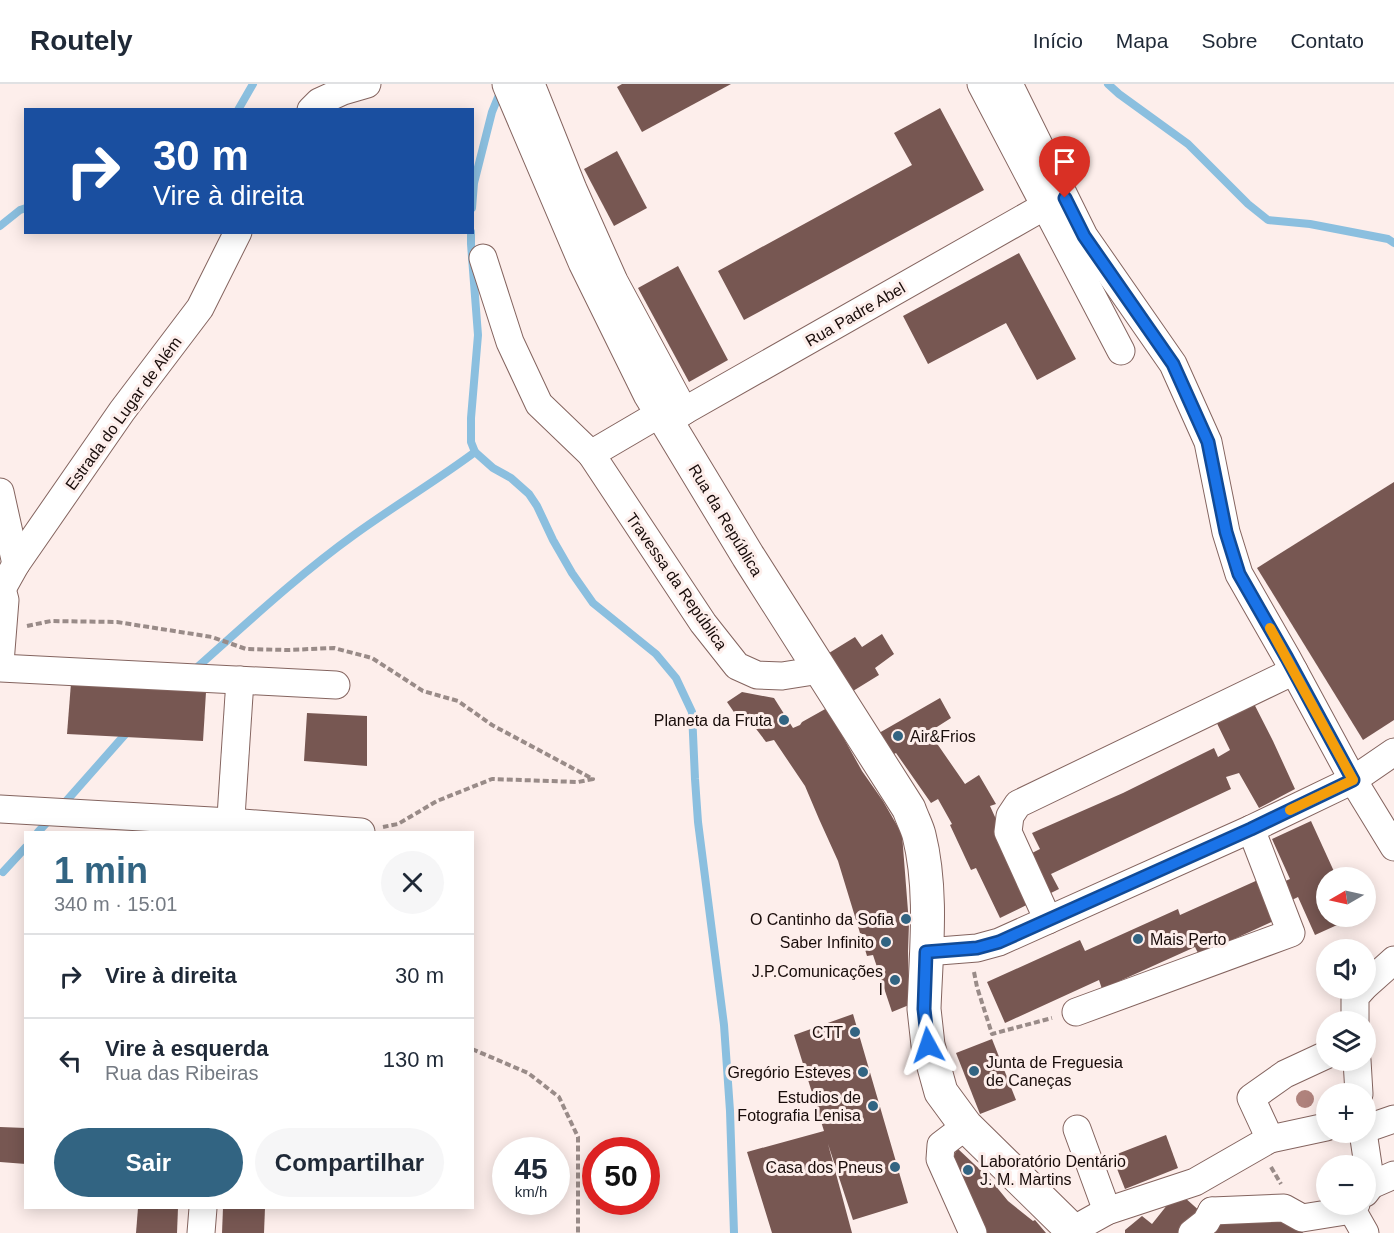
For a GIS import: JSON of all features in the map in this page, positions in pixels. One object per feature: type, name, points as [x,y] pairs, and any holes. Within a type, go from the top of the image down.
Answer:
[{"type":"main road","name":"Rua da República","points":[[517,85],[585,262],[650,394],[671,415],[753,566],[909,809],[919,833],[924,861],[927,900],[924,1009],[928,1045],[941,1092],[966,1125],[1074,1231]]},
{"type":"street","points":[[313,108],[319,102],[343,91],[367,84]]},
{"type":"street","points":[[981,84],[1121,351]]},
{"type":"street","points":[[1009,84],[1084,236],[1173,364],[1208,442],[1226,532],[1239,574],[1353,780],[1394,847]]},
{"type":"street","name":"Rua Padre Abel","points":[[671,415],[1045,206]]},
{"type":"street","name":"Estrada do Lugar de Além","points":[[1,589],[122,411],[200,308],[237,234]]},
{"type":"street","name":"Travessa da República","points":[[483,258],[510,342],[539,404],[591,454],[703,623],[737,666],[757,675],[774,676],[820,670]]},
{"type":"street","points":[[591,454],[671,415]]},
{"type":"street","points":[[0,492],[16,564]]},
{"type":"street","points":[[0,663],[5,600],[1,589]]},
{"type":"street","points":[[0,668],[336,685]]},
{"type":"street","points":[[1048,920],[1008,832],[1010,816],[1018,804],[1294,671]]},
{"type":"street","points":[[230,827],[240,680]]},
{"type":"street","points":[[926,952],[970,949],[999,942],[1251,829],[1353,780],[1394,752]]},
{"type":"street","points":[[0,809],[230,827],[335,831]]},
{"type":"street","points":[[1076,1012],[1291,933],[1251,829]]},
{"type":"street","points":[[1376,976],[1394,960]]},
{"type":"street","points":[[1270,1139],[1251,1098],[1285,1074],[1316,1060]]},
{"type":"street","points":[[1376,1126],[1394,1119]]},
{"type":"street","points":[[966,1125],[941,1145],[940,1159],[973,1233]]},
{"type":"street","points":[[1077,1129],[1107,1211]]},
{"type":"street","points":[[1074,1231],[1107,1211],[1195,1182],[1270,1139],[1316,1129]]},
{"type":"street","points":[[1195,1182],[1212,1211]]},
{"type":"street","points":[[1212,1211],[1284,1208],[1302,1218],[1316,1213]]},
{"type":"street","points":[[201,1233],[203,1209]]},
{"type":"street","points":[[1192,1233],[1206,1222],[1212,1211]]},
{"type":"street","points":[[1365,1233],[1366,1215]]},
{"type":"path","points":[[970,949],[977,987],[992,1034],[1076,1012]]},
{"type":"path","points":[[474,1050],[528,1073],[559,1097],[578,1137],[578,1233]]},
{"type":"building","points":[[622,84],[731,84],[642,132],[617,87]]},
{"type":"building","points":[[940,108],[984,190],[744,320],[718,271],[912,165],[894,133]]},
{"type":"building","points":[[617,151],[647,208],[614,226],[584,169]]},
{"type":"building","points":[[1019,253],[1076,359],[1037,380],[1006,323],[928,364],[903,316]]},
{"type":"building","points":[[678,266],[728,360],[689,382],[638,288]]},
{"type":"building","points":[[1394,482],[1394,720],[1363,740],[1257,568]]},
{"type":"building","points":[[882,634],[894,654],[875,668],[879,675],[853,691],[829,653],[855,637],[862,647]]},
{"type":"building","points":[[71,683],[206,692],[203,741],[67,734]]},
{"type":"building","points":[[1247,690],[1295,789],[1259,808],[1239,773],[1226,777],[1231,789],[1051,874],[1059,889],[1000,918],[976,868],[971,870],[950,825],[952,824],[938,799],[931,803],[896,753],[892,755],[879,733],[940,698],[951,718],[929,732],[965,784],[979,775],[996,804],[990,806],[1011,852],[1010,864],[1040,849],[1032,833],[1123,793],[1214,748],[1218,757],[1230,750],[1209,707]]},
{"type":"building","points":[[742,692],[774,698],[793,728],[827,708],[862,771],[902,834],[909,924],[909,1005],[892,1012],[873,955],[867,956],[838,861],[805,786],[774,740],[766,742],[744,713],[738,718],[727,702]]},
{"type":"building","points":[[307,713],[367,716],[367,766],[304,761]]},
{"type":"building","points":[[1311,821],[1332,867],[1316,867],[1316,927],[1333,927],[1315,935],[1298,897],[1282,905],[1287,915],[1199,955],[1195,947],[1102,989],[1099,980],[1005,1023],[987,982],[1080,940],[1085,951],[1178,909],[1180,915],[1269,875],[1274,886],[1290,879],[1272,839]]},
{"type":"building","points":[[853,1014],[908,1203],[853,1220],[828,1144],[852,1233],[772,1233],[747,1152],[824,1131],[794,1035]]},
{"type":"building","points":[[992,1039],[1016,1100],[980,1114],[956,1053]]},
{"type":"building","points":[[0,1127],[24,1128],[24,1164],[0,1162]]},
{"type":"building","points":[[1166,1135],[1178,1168],[1125,1189],[1112,1156]]},
{"type":"building","points":[[957,1148],[990,1179],[1008,1201],[1033,1221],[1035,1220],[1046,1233],[982,1233],[952,1161]]},
{"type":"building","points":[[1184,1197],[1202,1213],[1185,1233],[1125,1233],[1125,1230],[1142,1216],[1152,1224],[1172,1199]]},
{"type":"building","points":[[138,1209],[178,1209],[177,1233],[136,1233]]},
{"type":"building","points":[[223,1209],[265,1209],[264,1233],[222,1233]]},
{"type":"building","points":[[1278,1217],[1299,1222],[1303,1233],[1209,1233],[1225,1220]]},
{"type":"waterway","points":[[239,108],[253,84]]},
{"type":"waterway","points":[[1108,84],[1188,144],[1248,204],[1268,220],[1310,224],[1388,239],[1394,243]]},
{"type":"waterway","points":[[474,183],[492,112],[501,90]]},
{"type":"waterway","points":[[0,226],[24,209]]},
{"type":"waterway","points":[[471,234],[478,335],[471,418],[471,442],[475,452],[529,494],[572,573],[593,603],[656,654],[676,678],[692,712],[698,822],[724,1025],[730,1111],[734,1233]]},
{"type":"waterway","points":[[193,671],[312,567],[369,524],[475,452]]},
{"type":"waterway","points":[[61,807],[129,730]]},
{"type":"waterway","points":[[39,831],[51,818]]},
{"type":"waterway","points":[[3,872],[24,849]]},
{"type":"slow traffic","points":[[1270,628],[1353,780],[1290,810]]},
{"type":"place","name":"Planeta da Fruta","points":[[784,720]]},
{"type":"place","name":"Air&Frios","points":[[898,736]]},
{"type":"place","name":"O Cantinho da Sofia","points":[[906,919]]},
{"type":"place","name":"Mais Perto","points":[[1138,939]]},
{"type":"place","name":"Saber Infinito","points":[[886,942]]},
{"type":"place","name":"J.P.Comunicações I","points":[[895,980]]},
{"type":"place","name":"CTT","points":[[855,1032]]},
{"type":"place","name":"Junta de Freguesia de Caneças","points":[[974,1071]]},
{"type":"place","name":"Gregório Esteves","points":[[863,1072]]},
{"type":"place","name":"Estudios de Fotografia Lenisa","points":[[873,1106]]},
{"type":"place","name":"Casa dos Pneus","points":[[895,1167]]},
{"type":"place","name":"Laboratório Dentário J. M. Martins","points":[[968,1170]]},
{"type":"route","points":[[928,1045],[924,1009],[926,952],[977,948],[999,942],[1251,829],[1353,780],[1239,574],[1226,532],[1208,442],[1173,364],[1084,236],[1065,198]]}]
